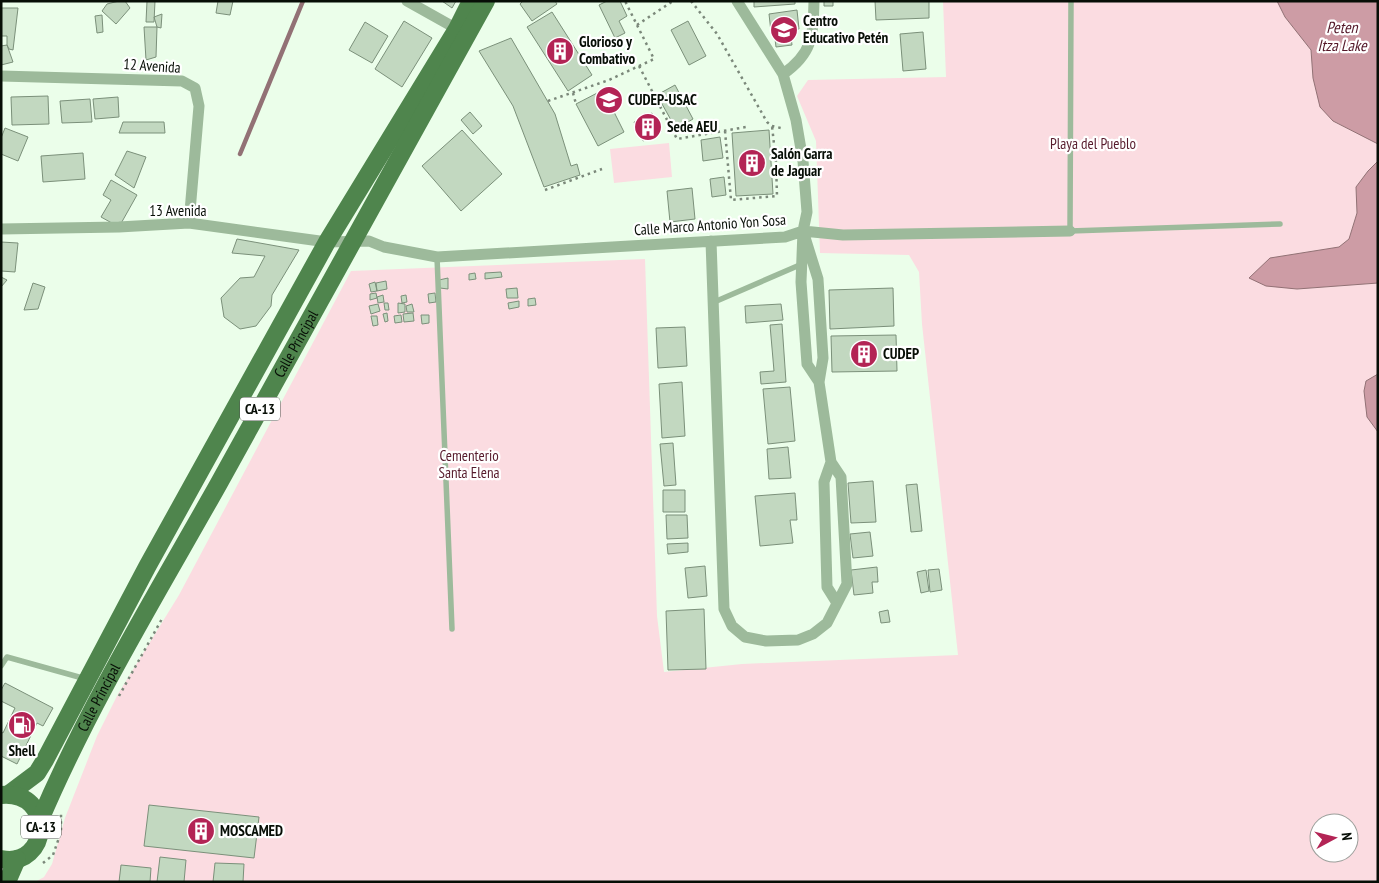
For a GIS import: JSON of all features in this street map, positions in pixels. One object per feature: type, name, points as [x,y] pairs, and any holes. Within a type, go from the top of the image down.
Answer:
[{"type":"main road","name":"Calle Principal","points":[[5,795],[37,773],[147,567],[328,242],[471,1]]},
{"type":"main road","name":"Calle Principal","points":[[40,820],[62,769],[124,648],[354,241],[486,1]]},
{"type":"main road","name":"CA-13","points":[[5,795],[20,796],[29,802],[36,810],[41,828],[36,844],[24,856],[9,859],[7,882]]},
{"type":"street","points":[[407,1],[456,29]]},
{"type":"street","points":[[737,1],[783,74],[796,120],[803,161],[806,212],[803,231],[801,282],[806,364],[819,382]]},
{"type":"street","points":[[783,74],[798,64],[808,46],[814,28],[814,1]]},
{"type":"street","name":"12 Avenida","points":[[1,76],[182,80],[195,88],[199,106],[190,223]]},
{"type":"street","name":"13 Avenida","points":[[1,229],[119,227],[190,223],[328,242],[354,241]]},
{"type":"street","points":[[710,241],[724,609],[732,626],[745,637],[766,641],[798,640],[813,634],[827,623],[847,584],[842,477],[831,462],[819,382],[824,358],[818,279],[803,231]]},
{"type":"street","name":"Calle Marco Antonio Yon Sosa","points":[[354,241],[369,242],[384,247],[437,257],[786,238],[803,231],[843,235],[1070,231]]},
{"type":"street","points":[[831,462],[824,482],[827,587],[837,603]]},
{"type":"lane","points":[[1071,1],[1070,231],[1280,224]]},
{"type":"lane","points":[[437,257],[452,629]]},
{"type":"lane","points":[[712,303],[802,264]]},
{"type":"lane","points":[[1,666],[7,657],[88,680]]},
{"type":"path","points":[[548,101],[609,80],[654,59],[625,1]]},
{"type":"path","points":[[636,25],[673,1]]},
{"type":"path","points":[[691,1],[717,34],[767,122],[772,126],[781,128]]},
{"type":"path","points":[[639,66],[677,139],[746,127]]},
{"type":"path","points":[[572,93],[576,104]]},
{"type":"path","points":[[725,131],[731,200],[777,196],[772,126]]},
{"type":"path","points":[[545,190],[602,169]]},
{"type":"path","points":[[116,702],[164,615]]},
{"type":"path","points":[[41,865],[53,855],[56,847],[61,832],[62,808]]},
{"type":"green space","points":[[943,1],[1277,1],[1285,17],[1311,50],[1313,78],[1333,121],[1378,144],[1378,161],[1356,187],[1357,213],[1349,239],[1339,247],[1270,258],[1297,289],[1378,283],[1378,374],[1366,381],[1367,417],[1378,432],[1378,882],[35,882],[44,877],[52,864],[65,818],[97,736],[118,694],[179,595],[351,271],[645,259],[657,616],[664,672],[742,664],[958,655],[922,324],[919,272],[909,255],[820,253],[816,141],[797,96],[808,80],[946,77]]},
{"type":"green space","points":[[669,143],[672,177],[614,183],[610,149]]},
{"type":"water","name":"Peten Itza Lake","points":[[1277,1],[1378,1],[1378,144],[1333,121],[1320,107],[1313,78],[1311,50],[1285,17]]},
{"type":"water","points":[[1378,161],[1378,283],[1297,289],[1266,286],[1249,278],[1270,258],[1339,247],[1349,239],[1357,213],[1356,187]]},
{"type":"water","points":[[1378,374],[1378,432],[1367,417],[1364,391],[1366,381]]},
{"type":"building","points":[[125,1],[130,8],[116,24],[102,11],[107,4]]},
{"type":"building","points":[[147,1],[155,1],[154,22],[146,22]]},
{"type":"building","points":[[218,1],[233,1],[230,15],[216,13]]},
{"type":"building","points":[[442,1],[456,1],[452,8]]},
{"type":"building","points":[[523,1],[555,1],[557,4],[532,21],[520,4]]},
{"type":"building","points":[[607,1],[620,1],[627,16],[619,21],[625,33],[615,38],[599,5]]},
{"type":"building","points":[[754,1],[795,1],[795,4],[754,7]]},
{"type":"building","points":[[824,1],[833,1],[833,6],[824,6]]},
{"type":"building","points":[[875,1],[929,1],[929,18],[876,20]]},
{"type":"building","points":[[1,8],[18,8],[13,50],[9,49],[7,45],[7,36],[1,36]]},
{"type":"building","points":[[797,10],[799,29],[771,32],[769,14]]},
{"type":"building","name":"Glorioso y Combativo","points":[[552,12],[592,75],[568,91],[527,27]]},
{"type":"building","points":[[162,14],[161,28],[157,27],[154,17]]},
{"type":"building","points":[[102,15],[103,32],[97,33],[95,16]]},
{"type":"building","points":[[404,21],[432,38],[402,87],[375,69]]},
{"type":"building","points":[[688,21],[706,56],[689,65],[671,30]]},
{"type":"building","points":[[365,22],[388,36],[372,63],[349,50]]},
{"type":"building","points":[[144,27],[157,27],[156,57],[146,60]]},
{"type":"building","points":[[923,32],[926,69],[903,71],[900,34]]},
{"type":"building","points":[[791,37],[792,45],[776,47],[775,39]]},
{"type":"building","points":[[511,38],[555,114],[571,166],[577,164],[580,175],[544,187],[513,106],[479,51]]},
{"type":"building","points":[[7,45],[13,62],[1,65],[1,46]]},
{"type":"building","points":[[675,85],[693,119],[676,129],[657,95]]},
{"type":"building","points":[[603,90],[624,132],[598,146],[576,104]]},
{"type":"building","points":[[48,96],[49,124],[12,125],[11,97]]},
{"type":"building","points":[[118,97],[119,117],[95,119],[93,99]]},
{"type":"building","points":[[90,99],[92,122],[62,123],[60,101]]},
{"type":"building","points":[[470,112],[482,126],[473,134],[461,120]]},
{"type":"building","name":"Sede AEU","points":[[652,113],[661,132],[643,141],[634,122]]},
{"type":"building","points":[[123,122],[164,122],[165,133],[119,133]]},
{"type":"building","points":[[5,128],[28,137],[18,161],[1,154],[1,138]]},
{"type":"building","points":[[462,130],[502,174],[461,211],[422,166]]},
{"type":"building","name":"Salón Garra de Jaguar","points":[[769,130],[773,194],[736,196],[732,133]]},
{"type":"building","points":[[720,137],[723,158],[703,161],[701,140]]},
{"type":"building","points":[[127,151],[146,157],[134,188],[115,175]]},
{"type":"building","points":[[83,153],[85,179],[43,182],[41,156]]},
{"type":"building","points":[[724,177],[726,195],[712,197],[710,179]]},
{"type":"building","points":[[111,180],[137,195],[119,227],[101,217],[111,200],[103,195]]},
{"type":"building","points":[[692,188],[695,219],[670,222],[667,191]]},
{"type":"building","points":[[237,239],[299,250],[272,295],[271,306],[256,326],[240,329],[224,317],[221,298],[240,278],[254,277],[265,256],[232,253]]},
{"type":"building","points":[[1,242],[18,243],[15,272],[1,271]]},
{"type":"building","points":[[501,272],[502,277],[485,279],[485,273]]},
{"type":"building","points":[[475,273],[476,279],[469,280],[469,274]]},
{"type":"building","points":[[1,277],[7,280],[1,287]]},
{"type":"building","points":[[448,278],[448,289],[440,288],[439,280]]},
{"type":"building","points":[[386,281],[387,289],[377,291],[376,283]]},
{"type":"building","points":[[375,282],[377,291],[371,292],[369,284]]},
{"type":"building","points":[[33,283],[45,287],[38,309],[24,310]]},
{"type":"building","points":[[517,288],[518,298],[507,298],[506,289]]},
{"type":"building","points":[[893,288],[894,326],[830,329],[829,290]]},
{"type":"building","points":[[376,293],[377,298],[370,300],[370,294]]},
{"type":"building","points":[[435,293],[436,302],[429,303],[428,294]]},
{"type":"building","points":[[383,295],[384,302],[378,303],[377,297]]},
{"type":"building","points":[[406,295],[407,302],[402,303],[401,296]]},
{"type":"building","points":[[535,298],[536,305],[528,306],[528,299]]},
{"type":"building","points":[[519,301],[519,307],[509,309],[508,303]]},
{"type":"building","points":[[384,303],[388,303],[389,310],[385,310]]},
{"type":"building","points":[[398,303],[405,304],[405,312],[398,313]]},
{"type":"building","points":[[378,304],[380,311],[371,314],[369,306]]},
{"type":"building","points":[[412,304],[414,312],[407,312],[406,306]]},
{"type":"building","points":[[781,304],[783,320],[746,323],[745,306]]},
{"type":"building","points":[[387,313],[388,321],[385,322],[383,314]]},
{"type":"building","points":[[413,313],[414,321],[404,322],[403,314]]},
{"type":"building","points":[[401,315],[402,322],[395,323],[394,316]]},
{"type":"building","points":[[421,315],[429,315],[429,323],[422,324]]},
{"type":"building","points":[[371,316],[377,316],[378,325],[373,326]]},
{"type":"building","points":[[782,324],[786,382],[761,384],[760,372],[774,371],[770,325]]},
{"type":"building","points":[[685,327],[687,366],[658,368],[656,328]]},
{"type":"building","name":"CUDEP","points":[[896,335],[897,371],[832,372],[831,336]]},
{"type":"building","points":[[682,382],[685,436],[662,438],[659,384]]},
{"type":"building","points":[[790,387],[795,441],[768,444],[763,389]]},
{"type":"building","points":[[673,443],[676,485],[664,486],[660,444]]},
{"type":"building","points":[[788,447],[791,478],[769,479],[767,449]]},
{"type":"building","points":[[873,481],[876,522],[851,523],[848,483]]},
{"type":"building","points":[[917,484],[922,531],[911,532],[906,485]]},
{"type":"building","points":[[663,490],[685,490],[685,512],[663,512]]},
{"type":"building","points":[[795,493],[797,520],[790,520],[793,543],[760,546],[755,496]]},
{"type":"building","points":[[666,515],[687,515],[688,538],[667,539]]},
{"type":"building","points":[[870,532],[873,556],[853,558],[850,534]]},
{"type":"building","points":[[688,543],[688,552],[668,554],[667,544]]},
{"type":"building","points":[[705,566],[707,596],[688,598],[685,568]]},
{"type":"building","points":[[877,567],[878,582],[872,582],[873,593],[854,595],[851,570]]},
{"type":"building","points":[[939,569],[942,590],[930,592],[928,570]]},
{"type":"building","points":[[926,570],[929,591],[921,593],[917,572]]},
{"type":"building","points":[[704,609],[706,669],[668,670],[666,611]]},
{"type":"building","points":[[888,610],[890,622],[881,623],[879,612]]},
{"type":"building","name":"Shell","points":[[5,683],[53,708],[43,726],[37,723],[17,764],[1,756],[1,732],[3,733],[15,708],[1,701],[1,690]]},
{"type":"building","name":"MOSCAMED","points":[[149,805],[259,817],[254,858],[144,846]]},
{"type":"building","points":[[160,857],[186,860],[184,882],[157,882]]},
{"type":"building","points":[[215,863],[244,864],[243,882],[213,882]]},
{"type":"building","points":[[121,865],[151,868],[150,882],[119,882]]},
{"type":"waterway","points":[[240,154],[303,1]]},
{"type":"place","name":"Centro Educativo Petén","points":[[784,30]]},
{"type":"place","name":"Glorioso y Combativo","points":[[560,51]]},
{"type":"place","name":"CUDEP-USAC","points":[[609,100]]},
{"type":"place","name":"Sede AEU","points":[[648,127]]},
{"type":"place","name":"Salón Garra de Jaguar","points":[[752,163]]},
{"type":"place","name":"CUDEP","points":[[864,354]]},
{"type":"place","name":"Shell","points":[[22,725]]},
{"type":"place","name":"MOSCAMED","points":[[201,831]]},
{"type":"park label","name":"Playa del Pueblo","points":[[1093,144]]},
{"type":"park label","name":"Cementerio Santa Elena","points":[[469,464]]}]
